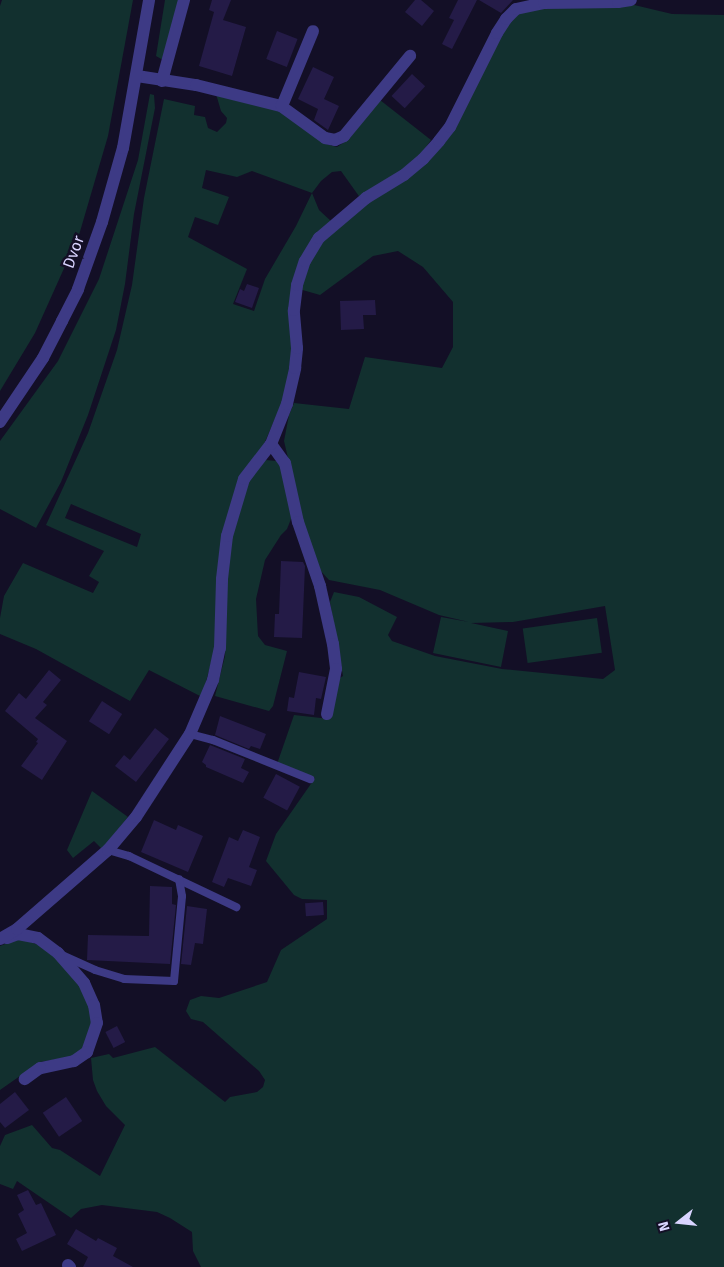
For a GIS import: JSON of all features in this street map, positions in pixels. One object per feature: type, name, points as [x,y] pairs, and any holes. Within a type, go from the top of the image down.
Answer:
[{"type":"street","name":"Dvor","points":[[0,422],[43,358],[78,289],[110,196],[123,148],[149,0]]},
{"type":"street","points":[[162,81],[184,0]]},
{"type":"street","points":[[0,940],[17,929],[108,850],[136,818],[190,734],[213,680],[220,648],[222,579],[227,536],[234,508],[244,478],[271,444],[287,404],[295,368],[297,348],[294,310],[297,285],[304,261],[320,238],[366,198],[404,174],[423,159],[439,141],[450,127],[497,33],[506,19],[516,10],[544,2],[618,2],[631,0]]},
{"type":"street","points":[[282,106],[313,31]]},
{"type":"street","points":[[137,76],[196,85],[282,106],[324,138],[335,140],[344,136],[410,56]]},
{"type":"street","points":[[271,444],[285,463],[298,522],[320,586],[333,644],[336,669],[327,714]]},
{"type":"street","points":[[0,940],[18,934],[38,938],[58,953],[84,983],[94,1005],[98,1023],[87,1052],[74,1061],[40,1068],[25,1079]]},
{"type":"lane","points":[[190,734],[212,740],[310,779]]},
{"type":"lane","points":[[108,850],[129,856],[236,906]]},
{"type":"lane","points":[[58,953],[95,970],[124,979],[174,981],[182,896],[178,880]]},
{"type":"green space","points":[[2,0],[133,0],[108,136],[79,235],[35,333],[0,391],[0,6]]},
{"type":"green space","points":[[165,0],[179,0],[163,60],[156,56]]},
{"type":"green space","points":[[630,4],[672,14],[724,15],[724,1267],[201,1267],[193,1251],[192,1232],[157,1212],[102,1205],[81,1209],[71,1218],[17,1181],[13,1189],[0,1184],[0,1146],[5,1135],[32,1125],[52,1148],[60,1150],[100,1176],[125,1125],[106,1106],[97,1091],[93,1080],[91,1058],[109,1054],[113,1058],[155,1047],[225,1102],[230,1097],[257,1092],[263,1087],[265,1080],[259,1071],[203,1022],[191,1019],[186,1011],[190,1000],[201,996],[219,998],[267,982],[281,950],[327,919],[327,900],[302,899],[294,895],[266,861],[276,834],[315,778],[277,764],[294,715],[330,719],[338,679],[343,676],[330,602],[334,592],[359,597],[397,617],[388,635],[392,641],[435,656],[502,669],[603,679],[615,670],[605,606],[513,622],[471,623],[508,631],[501,667],[433,653],[441,617],[469,622],[439,615],[380,590],[329,580],[318,568],[309,547],[284,441],[289,415],[294,403],[349,409],[365,357],[442,368],[453,347],[453,302],[423,267],[398,251],[373,256],[320,295],[299,289],[307,265],[322,240],[349,217],[427,161],[505,23],[523,10]]},
{"type":"green space","points":[[150,94],[154,95],[155,108],[134,214],[125,284],[116,330],[88,415],[61,482],[36,528],[0,509],[0,441],[58,361],[99,279],[138,160]]},
{"type":"green space","points":[[216,94],[266,106],[287,115],[323,143],[337,147],[349,139],[380,100],[431,140],[418,158],[361,199],[341,171],[332,172],[321,181],[312,193],[319,210],[332,222],[301,260],[287,391],[264,444],[238,484],[216,644],[202,697],[149,670],[130,701],[36,649],[0,634],[0,618],[4,596],[23,563],[93,593],[99,582],[89,576],[104,551],[46,525],[88,433],[117,350],[132,285],[144,198],[164,99],[195,106],[194,115],[205,117],[208,128],[217,132],[226,123],[227,118],[221,111]],"holes":[[[206,170],[237,177],[252,171],[312,193],[296,226],[265,279],[254,311],[233,304],[247,269],[188,237],[195,217],[218,225],[229,197],[202,188]],[[71,504],[141,534],[137,547],[65,518]]]},
{"type":"green space","points":[[266,460],[276,461],[281,466],[291,506],[291,519],[287,529],[265,560],[256,599],[258,636],[265,645],[287,651],[273,706],[269,711],[215,696],[225,656],[228,551],[248,479]]},
{"type":"green space","points":[[597,618],[602,653],[528,663],[523,628]]},
{"type":"green space","points":[[92,791],[128,817],[102,849],[94,841],[73,858],[67,850]]},
{"type":"green space","points":[[15,940],[24,940],[42,946],[64,966],[78,982],[93,1014],[90,1042],[76,1056],[40,1062],[0,1090],[0,946]]},
{"type":"building","points":[[212,0],[231,0],[223,20],[246,27],[232,76],[199,66],[214,12],[209,10]]},
{"type":"building","points":[[415,0],[421,0],[434,11],[422,26],[405,12]]},
{"type":"building","points":[[458,0],[477,0],[452,49],[442,44],[454,20],[449,18]]},
{"type":"building","points":[[479,0],[513,0],[501,13]]},
{"type":"building","points":[[277,31],[298,39],[287,67],[266,59]]},
{"type":"building","points":[[313,67],[334,77],[324,99],[339,106],[328,130],[314,120],[318,109],[298,99]]},
{"type":"building","points":[[412,74],[425,86],[405,108],[392,96]]},
{"type":"building","points":[[247,284],[259,288],[252,308],[235,302],[240,289],[244,291]]},
{"type":"building","points":[[375,300],[376,315],[363,315],[364,329],[341,330],[340,301]]},
{"type":"building","points":[[281,561],[303,562],[305,566],[302,638],[274,637],[275,614],[279,614]]},
{"type":"building","points":[[49,670],[61,680],[43,702],[47,705],[35,718],[67,741],[42,780],[21,766],[38,743],[36,742],[38,739],[5,711],[19,693],[26,699]]},
{"type":"building","points":[[299,672],[326,677],[321,699],[316,698],[314,715],[287,711],[289,697],[294,698]]},
{"type":"building","points":[[102,701],[122,714],[109,734],[89,721]]},
{"type":"building","points":[[220,716],[266,734],[260,749],[251,746],[249,749],[215,735]]},
{"type":"building","points":[[155,728],[169,739],[136,782],[115,766],[124,755],[130,760]]},
{"type":"building","points":[[210,745],[245,759],[241,768],[249,772],[243,783],[206,767],[202,762]]},
{"type":"building","points":[[276,774],[300,787],[287,811],[263,798]]},
{"type":"building","points":[[154,820],[176,830],[178,825],[203,836],[188,872],[141,852]]},
{"type":"building","points":[[243,830],[260,837],[249,867],[257,870],[251,886],[228,878],[224,887],[212,882],[229,837],[238,841]]},
{"type":"building","points":[[150,886],[172,887],[172,904],[176,905],[170,964],[87,960],[88,935],[149,936]]},
{"type":"building","points":[[323,902],[324,915],[306,916],[305,903]]},
{"type":"building","points":[[187,906],[207,909],[203,944],[195,943],[191,965],[181,964]]},
{"type":"building","points":[[117,1026],[125,1042],[114,1048],[105,1032]]},
{"type":"building","points":[[15,1092],[29,1110],[5,1128],[0,1122],[0,1104]]},
{"type":"building","points":[[66,1097],[82,1121],[59,1137],[43,1113]]},
{"type":"building","points":[[28,1190],[36,1205],[41,1203],[56,1235],[22,1251],[16,1239],[27,1233],[18,1214],[24,1210],[17,1195]]},
{"type":"building","points":[[76,1229],[96,1241],[98,1238],[117,1248],[113,1256],[133,1267],[83,1267],[88,1257],[67,1244]]}]
